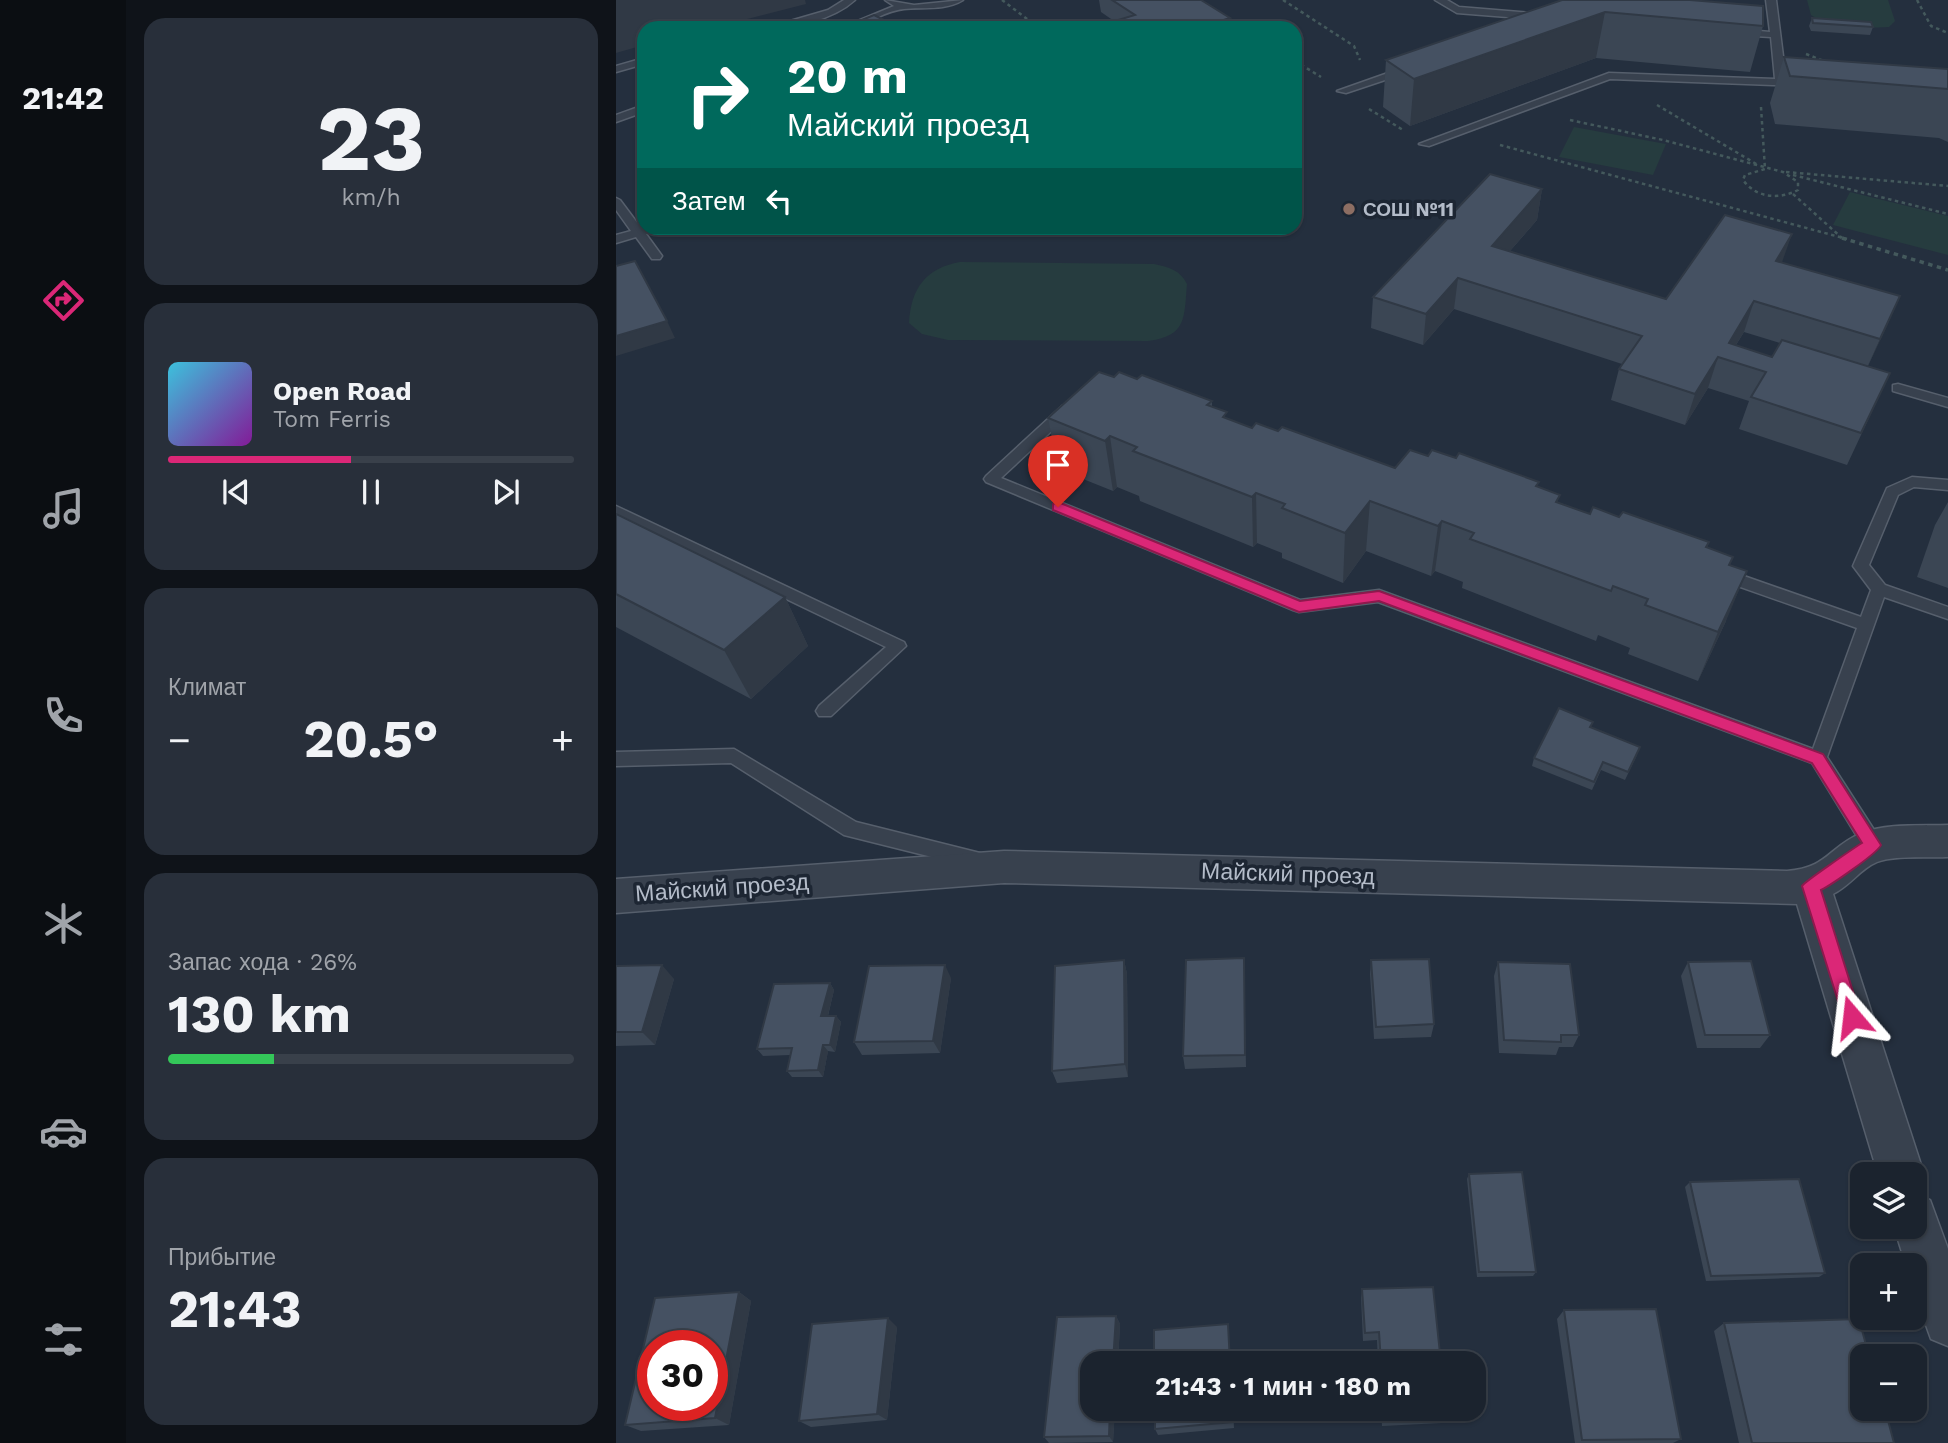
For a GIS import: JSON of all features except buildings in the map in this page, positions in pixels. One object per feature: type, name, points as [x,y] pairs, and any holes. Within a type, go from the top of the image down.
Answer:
[{"type":"street","points":[[1873,845],[1948,841]]},
{"type":"street","name":"Майский проезд","points":[[616,895],[1004,867],[1787,888],[1811,886],[1832,876],[1851,858],[1873,845]]},
{"type":"street","points":[[1811,886],[1898,1162]]},
{"type":"street","points":[[1921,1239],[1948,1322]]},
{"type":"lane","points":[[797,21],[831,12],[850,0]]},
{"type":"lane","points":[[890,0],[900,7]]},
{"type":"lane","points":[[864,21],[900,7],[922,7],[958,0]]},
{"type":"lane","points":[[1440,0],[1457,10],[1559,18]]},
{"type":"lane","points":[[1771,0],[1782,82]]},
{"type":"lane","points":[[1721,31],[1777,38]]},
{"type":"lane","points":[[616,68],[637,63]]},
{"type":"lane","points":[[1342,91],[1416,66]]},
{"type":"lane","points":[[1425,144],[1609,76],[1808,85]]},
{"type":"lane","points":[[616,119],[637,111]]},
{"type":"lane","points":[[616,202],[637,231]]},
{"type":"lane","points":[[616,239],[637,232]]},
{"type":"lane","points":[[640,235],[656,256]]},
{"type":"lane","points":[[1898,388],[1948,403]]},
{"type":"lane","points":[[1082,395],[991,479],[1299,606],[1379,596],[1818,758],[1873,845]]},
{"type":"lane","points":[[1948,485],[1912,482],[1892,492],[1861,566],[1879,589],[1948,613]]},
{"type":"lane","points":[[616,511],[898,646],[825,711]]},
{"type":"lane","points":[[1708,569],[1867,625]]},
{"type":"lane","points":[[1818,758],[1879,589]]},
{"type":"lane","points":[[616,759],[734,756],[851,829],[1004,867]]},
{"type":"path","points":[[1002,0],[1030,21]]},
{"type":"path","points":[[1917,0],[1931,26],[1948,33]]},
{"type":"path","points":[[1777,38],[1827,62]]},
{"type":"path","points":[[1609,76],[1765,169]]},
{"type":"path","points":[[1759,83],[1765,169]]},
{"type":"path","points":[[1518,110],[1679,142],[1765,169],[1948,186]]},
{"type":"path","points":[[1455,133],[1689,194],[1725,207],[1779,219],[1948,270]]},
{"type":"path","points":[[1765,169],[1745,175],[1745,185],[1767,196],[1793,194],[1799,187],[1789,174]]},
{"type":"path","points":[[1782,171],[1948,214]]},
{"type":"path","points":[[1793,194],[1843,239]]},
{"type":"green space","points":[[1807,0],[1888,0],[1895,21],[1889,27],[1848,27],[1828,23],[1811,15]]},
{"type":"green space","points":[[1574,127],[1666,144],[1653,175],[1559,157]]},
{"type":"green space","points":[[1850,192],[1948,216],[1948,255],[1833,225]]},
{"type":"green space","points":[[960,262],[1159,265],[1177,272],[1187,284],[1184,316],[1177,330],[1170,335],[1148,341],[948,340],[922,334],[909,323],[917,290],[929,275],[938,269]]},
{"type":"place","name":"СОШ №11","points":[[1349,209]]},
{"type":"route","points":[[1058,507],[1299,606],[1379,596],[1818,758],[1873,845],[1851,858],[1832,876],[1811,886],[1852,1017]]}]
